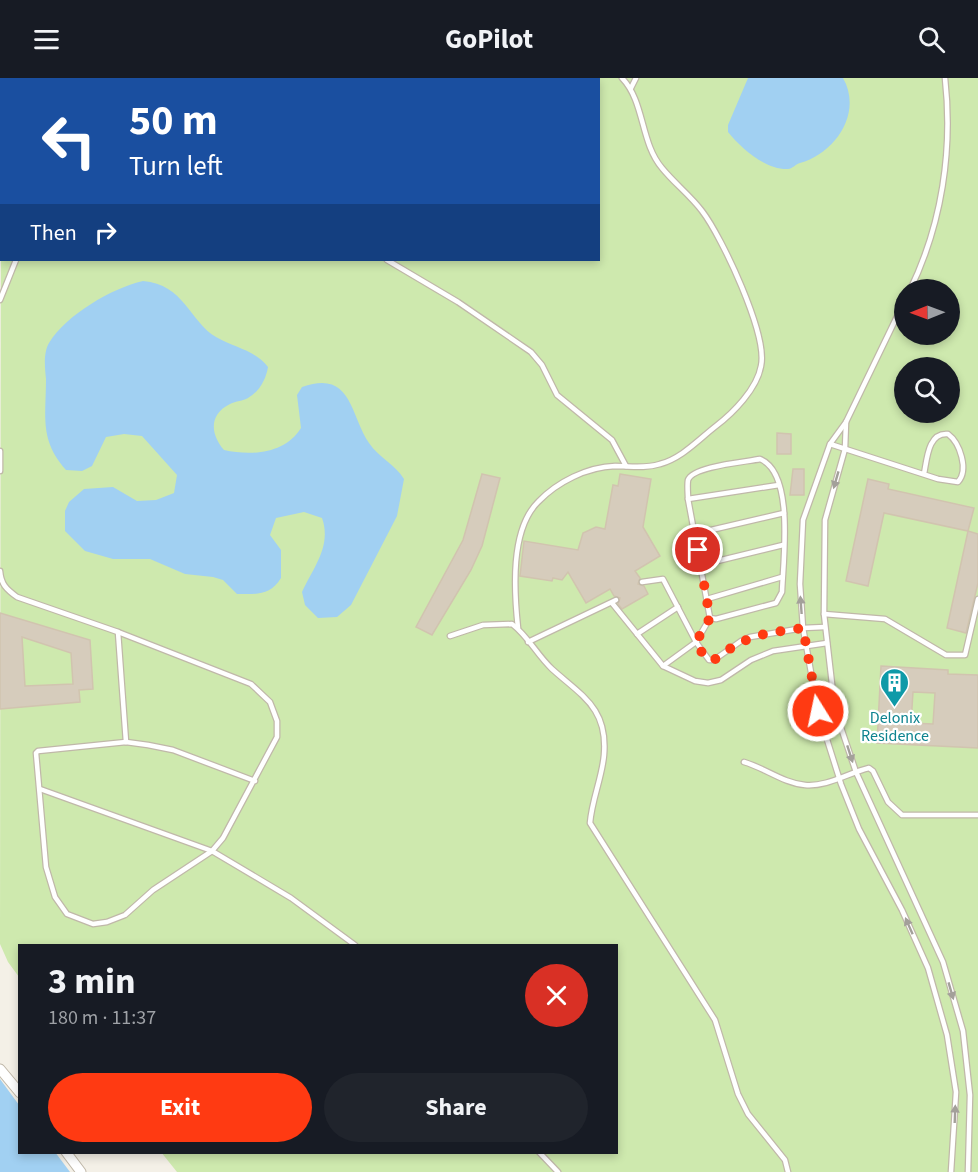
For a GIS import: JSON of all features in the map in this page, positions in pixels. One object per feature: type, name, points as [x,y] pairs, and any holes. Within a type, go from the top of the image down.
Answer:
[{"type":"street","points":[[0,1069],[18,1091]]},
{"type":"street","points":[[68,1154],[81,1172]]},
{"type":"lane","points":[[518,628],[515,575],[524,521],[530,511],[550,491],[587,471],[661,464],[684,453],[729,416],[745,396],[761,368],[763,351],[753,317],[719,238],[704,213],[655,159],[631,88],[622,78]]},
{"type":"lane","points":[[631,88],[636,78]]},
{"type":"lane","points":[[916,279],[922,266],[944,190],[949,115],[945,78]]},
{"type":"lane","points":[[0,300],[16,261]]},
{"type":"lane","points":[[389,261],[458,302],[531,352],[542,365],[557,396],[612,440],[626,466]]},
{"type":"lane","points":[[894,323],[846,422],[830,444],[803,520],[800,584],[803,628],[818,711],[840,779],[859,829],[902,910],[928,968],[947,1035],[956,1092],[951,1172]]},
{"type":"lane","points":[[846,422],[845,449],[825,520],[824,614],[835,710],[855,771],[943,962],[963,1031],[970,1095],[968,1172]]},
{"type":"lane","points":[[830,444],[845,449],[924,474],[953,483],[961,479],[962,461],[957,443],[948,434],[942,433],[935,437],[929,448],[924,474]]},
{"type":"lane","points":[[0,451],[0,471]]},
{"type":"lane","points":[[663,666],[696,642],[710,618],[688,499],[688,481],[692,475],[706,469],[760,459],[773,469],[784,498],[782,592],[776,603],[716,619],[710,618]]},
{"type":"lane","points":[[688,499],[779,485]]},
{"type":"lane","points":[[694,534],[784,513]]},
{"type":"lane","points":[[701,565],[783,545]]},
{"type":"lane","points":[[0,571],[1,582],[17,597],[118,632],[250,684],[270,702],[278,721],[277,737],[255,782],[223,838],[212,851],[153,890],[125,915],[107,922],[81,921],[67,914],[55,897],[46,867],[36,753],[42,749],[126,742],[173,750],[255,782]]},
{"type":"lane","points":[[707,598],[782,577]]},
{"type":"lane","points":[[642,582],[663,579],[705,658],[714,660],[741,641],[803,628],[825,627]]},
{"type":"lane","points":[[824,614],[885,619],[946,655],[957,657],[965,655],[978,599]]},
{"type":"lane","points":[[528,642],[614,601],[663,666],[681,676],[708,683],[721,680],[751,660],[773,651],[827,643]]},
{"type":"lane","points":[[637,634],[678,607]]},
{"type":"lane","points":[[450,636],[483,625],[506,622],[518,628],[552,669],[589,700],[599,715],[604,732],[604,756],[590,823],[715,1020],[738,1094],[748,1114],[785,1160],[788,1172]]},
{"type":"lane","points":[[118,632],[126,742]]},
{"type":"lane","points":[[744,762],[761,767],[789,782],[807,786],[840,779],[855,771],[869,768],[873,771],[888,802],[902,815],[978,814]]},
{"type":"lane","points":[[40,789],[212,851],[291,898],[354,944]]},
{"type":"lane","points":[[541,1154],[558,1172]]},
{"type":"green space","points":[[600,78],[978,78],[978,1172],[177,1172],[163,1154],[618,1154],[618,944],[18,944],[18,976],[8,962],[0,944],[1,261],[600,261]]},
{"type":"water","points":[[748,78],[843,78],[850,105],[842,130],[824,150],[791,168],[779,168],[762,162],[740,145],[728,132],[728,125]]},
{"type":"water","points":[[143,281],[168,289],[207,330],[223,341],[251,353],[268,367],[264,380],[256,392],[246,399],[232,403],[218,413],[214,431],[224,450],[256,453],[277,448],[286,443],[301,428],[297,395],[302,387],[318,383],[331,384],[340,389],[347,398],[369,443],[404,479],[397,516],[351,605],[337,617],[318,618],[305,605],[302,592],[320,557],[325,538],[322,518],[304,512],[276,518],[270,535],[281,550],[281,578],[272,588],[256,594],[237,594],[223,580],[185,574],[150,559],[113,559],[85,551],[65,531],[65,511],[69,502],[84,489],[113,487],[137,501],[156,500],[174,493],[177,475],[142,436],[124,434],[106,437],[92,466],[82,471],[66,470],[51,448],[46,427],[45,361],[49,343],[66,322],[91,304],[104,296]]},
{"type":"water","points":[[0,1079],[18,1104],[18,1154],[56,1154],[70,1172],[0,1172]]},
{"type":"building","points":[[777,433],[791,434],[791,454],[777,454]]},
{"type":"building","points":[[793,469],[804,469],[804,495],[790,495]]},
{"type":"building","points":[[482,474],[500,478],[482,546],[471,570],[432,635],[416,627],[463,540]]},
{"type":"building","points":[[620,474],[651,479],[643,527],[660,556],[635,571],[640,578],[638,584],[644,586],[648,594],[622,609],[618,604],[620,598],[614,596],[610,589],[586,603],[568,572],[562,580],[553,578],[552,581],[520,576],[524,541],[578,550],[583,533],[596,527],[605,529],[613,485],[618,486]]},
{"type":"building","points":[[868,479],[889,484],[888,489],[974,508],[968,531],[884,513],[868,586],[846,581]]},
{"type":"building","points":[[968,531],[978,534],[978,583],[966,633],[947,628]]},
{"type":"building","points":[[0,613],[90,640],[93,689],[79,690],[80,702],[0,709]],"holes":[[[22,637],[71,653],[73,684],[25,686]]]},
{"type":"building","name":"Delonix Residence","points":[[881,666],[948,670],[948,674],[978,675],[978,748],[877,743]],"holes":[[[913,692],[935,693],[933,724],[911,723]]]},
{"type":"place","name":"Delonix Residence","points":[[895,708]]},
{"type":"route","points":[[698,550],[710,618],[696,642],[705,658],[714,660],[750,637],[803,628],[818,711]]}]
